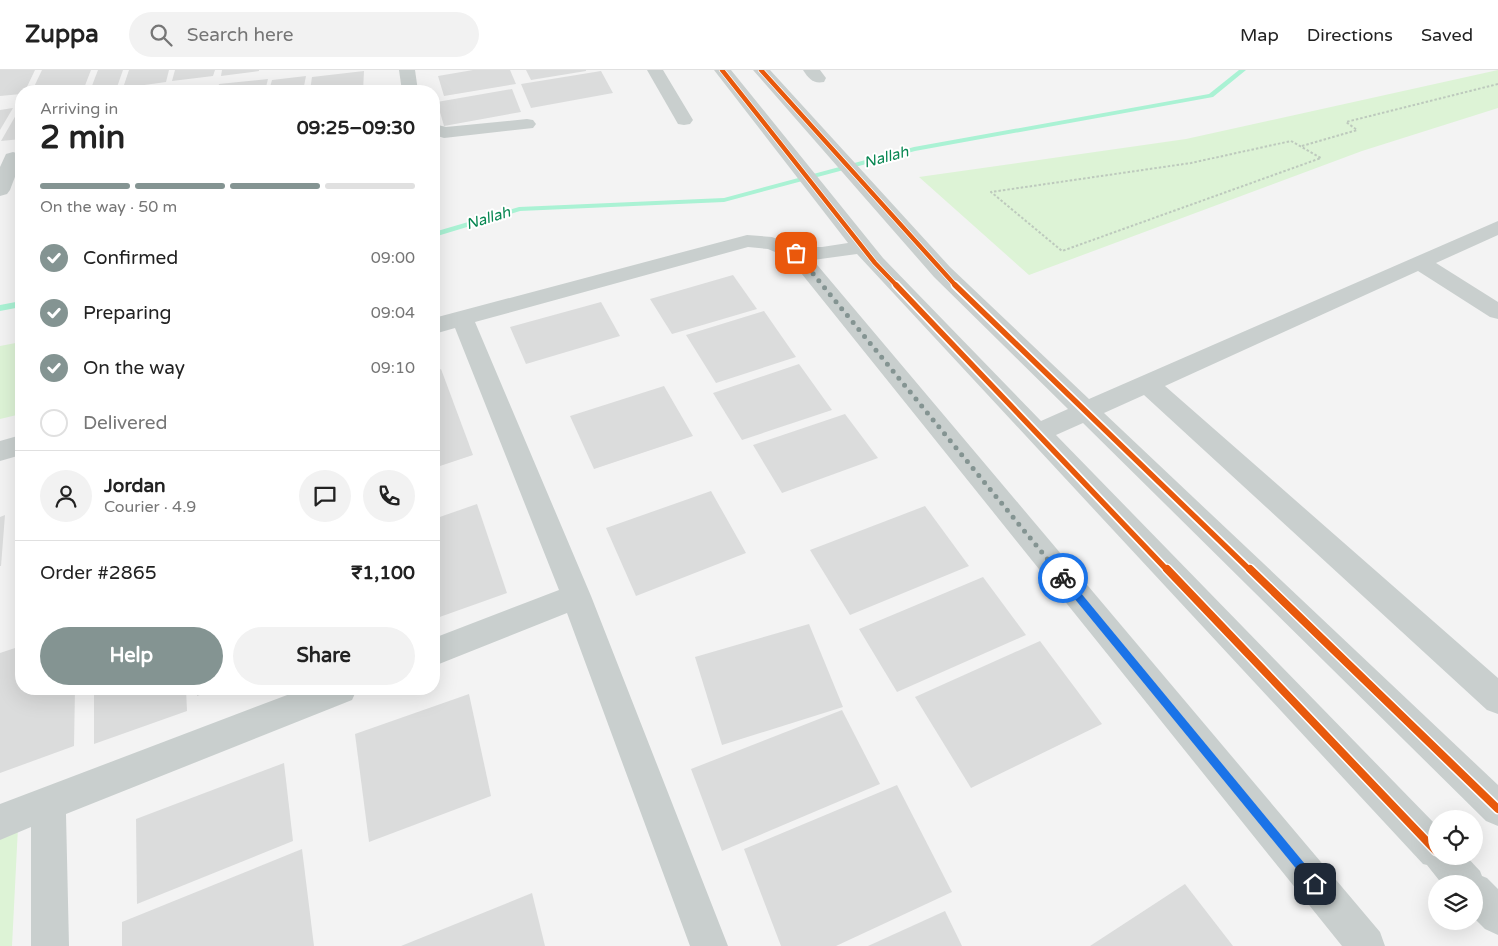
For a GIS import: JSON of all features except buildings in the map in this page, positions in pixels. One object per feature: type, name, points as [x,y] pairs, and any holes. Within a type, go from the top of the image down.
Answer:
[{"type":"street","points":[[408,70],[409,85]]},
{"type":"street","points":[[655,70],[684,120]]},
{"type":"street","points":[[722,70],[862,248],[1428,843]]},
{"type":"street","points":[[761,70],[942,272],[1498,809]]},
{"type":"street","points":[[440,131],[444,133],[527,124]]},
{"type":"street","points":[[0,190],[12,158]]},
{"type":"street","points":[[1037,433],[1498,227]]},
{"type":"street","points":[[709,946],[576,596],[448,322],[747,241],[772,244],[796,253],[822,254],[862,248]]},
{"type":"street","points":[[796,253],[1366,946]]},
{"type":"street","points":[[1418,262],[1498,312]]},
{"type":"street","points":[[1146,384],[1498,699]]},
{"type":"street","points":[[0,451],[15,447]]},
{"type":"street","points":[[440,650],[576,596]]},
{"type":"street","points":[[0,822],[325,695]]},
{"type":"street","points":[[48,804],[50,946]]},
{"type":"street","points":[[1449,865],[1459,875]]},
{"type":"street","points":[[1483,900],[1498,916]]},
{"type":"path","points":[[1301,146],[1321,158],[1062,250],[990,192],[1191,163],[1291,141],[1301,146],[1358,130],[1346,122],[1498,84]]},
{"type":"green space","points":[[1498,70],[1498,108],[1362,151],[1029,275],[919,177],[1186,139]]},
{"type":"green space","points":[[15,343],[15,415],[0,419],[0,346]]},
{"type":"green space","points":[[18,827],[12,946],[0,946],[0,834]]},
{"type":"waterway","name":"Nallah","points":[[440,233],[519,209],[724,200],[914,149],[1211,96],[1243,70]]},
{"type":"waterway","name":"Nallah","points":[[0,308],[15,305]]},
{"type":"cycle path","points":[[722,70],[875,263],[1428,843]]},
{"type":"cycle path","points":[[761,70],[942,272],[1498,809]]},
{"type":"way so far","points":[[796,253],[1063,578]]},
{"type":"route","points":[[1063,578],[1315,884]]}]
